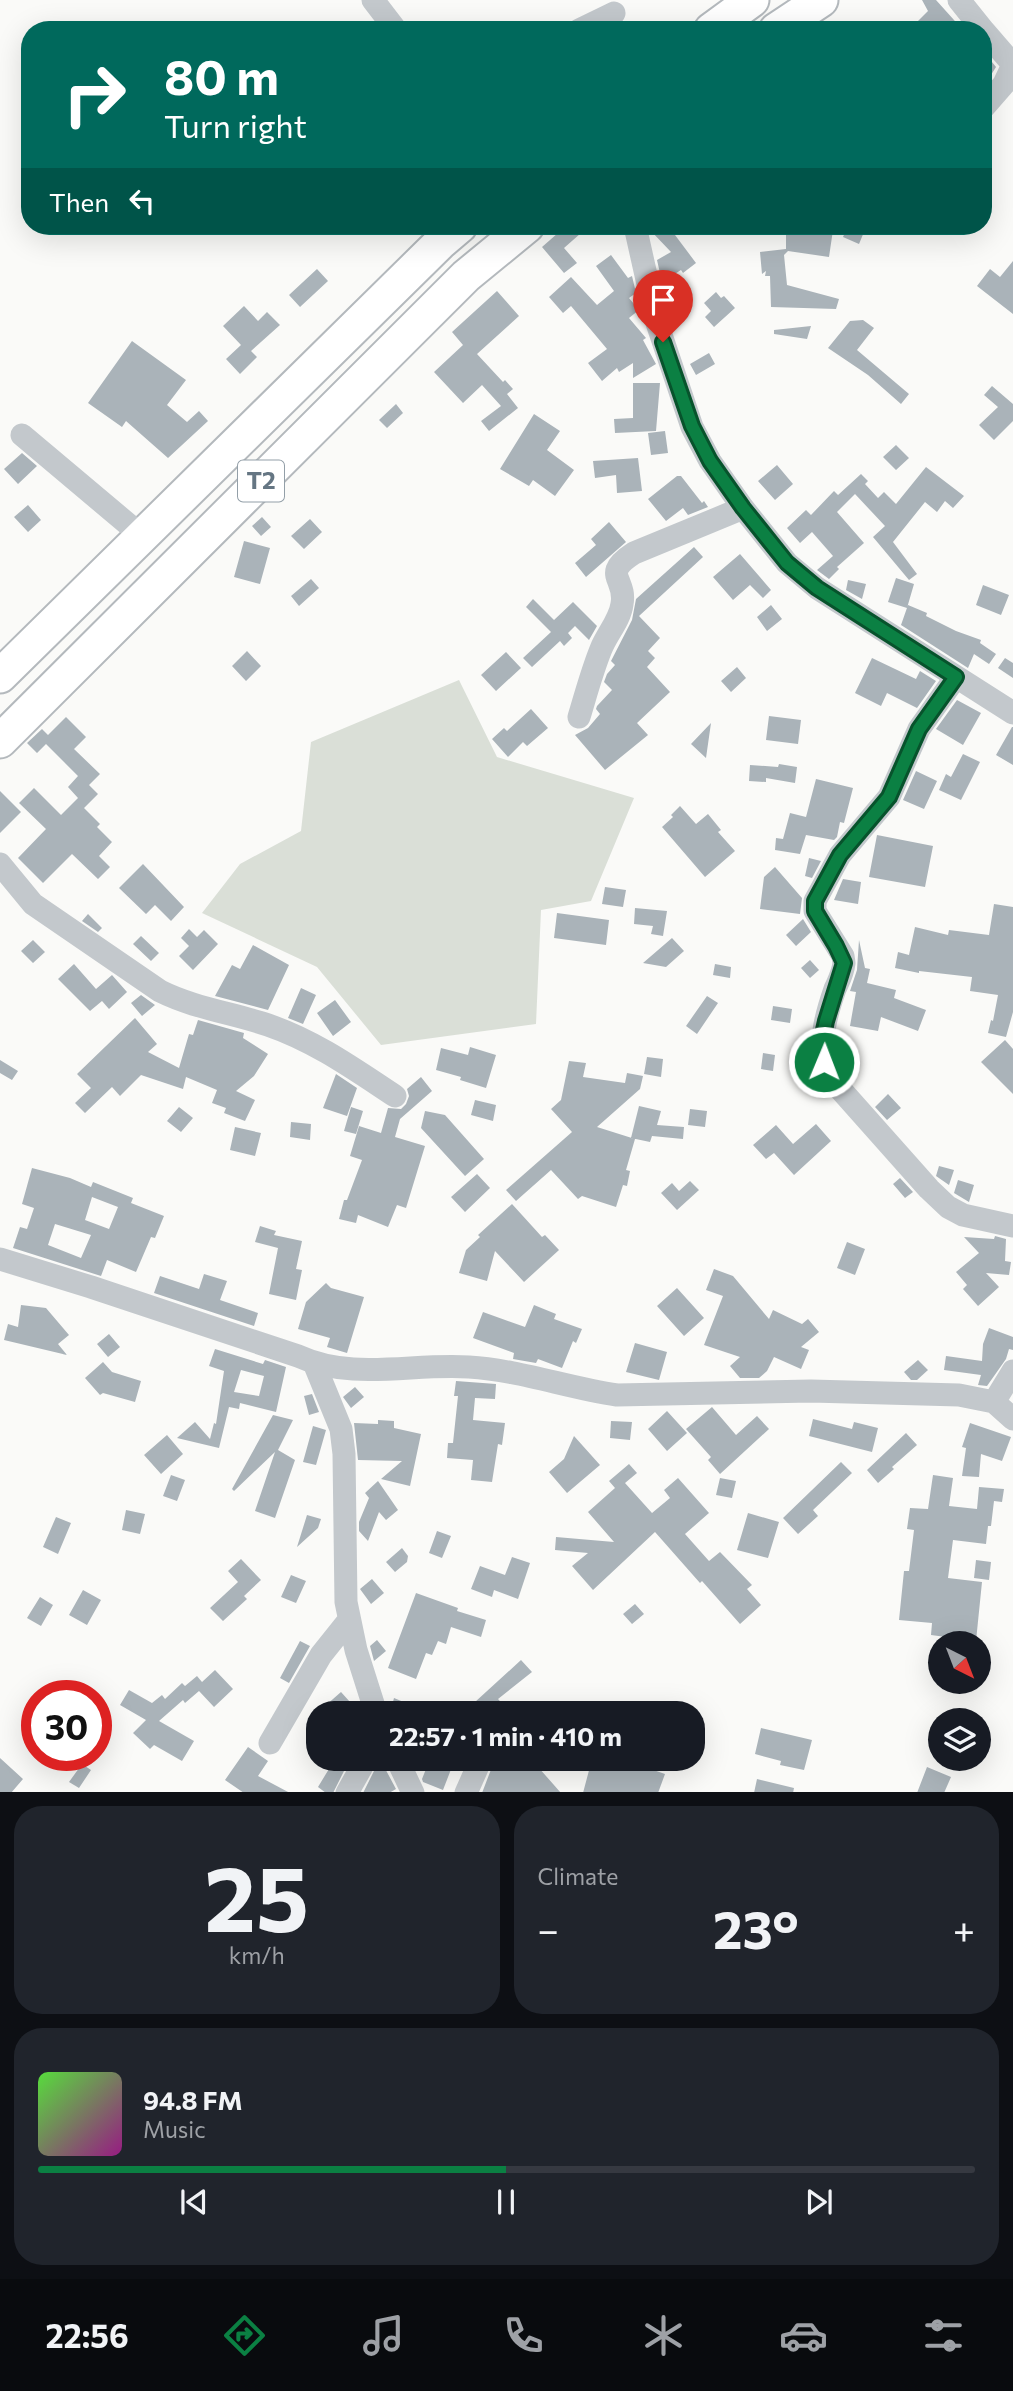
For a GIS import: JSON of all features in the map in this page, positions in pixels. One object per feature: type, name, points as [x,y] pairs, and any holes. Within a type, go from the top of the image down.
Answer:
[{"type":"highway","points":[[723,21],[752,0]]},
{"type":"highway","points":[[795,21],[821,0]]},
{"type":"highway","name":"T2","points":[[0,676],[449,235]]},
{"type":"highway","name":"T2","points":[[0,741],[466,276],[516,235]]},
{"type":"street","points":[[373,0],[389,21]]},
{"type":"street","points":[[959,0],[976,21]]},
{"type":"street","points":[[598,21],[614,13]]},
{"type":"street","points":[[992,40],[1012,67],[1004,84],[992,98]]},
{"type":"street","points":[[637,235],[656,320],[692,426],[710,461],[743,508],[787,563],[817,588],[956,677],[1008,703]]},
{"type":"street","points":[[22,435],[142,536]]},
{"type":"street","points":[[579,717],[602,648],[622,608],[623,599],[616,571],[619,564],[634,553],[743,508]]},
{"type":"street","points":[[956,677],[919,729],[889,797],[840,855],[815,901],[815,911],[844,963],[822,1039],[824,1062],[830,1077],[841,1090],[948,1207],[963,1215],[1013,1226]]},
{"type":"street","points":[[0,864],[33,904],[160,991],[179,1001],[269,1026],[309,1042],[395,1096]]},
{"type":"street","points":[[0,1259],[314,1363],[356,1369],[468,1367],[499,1370],[617,1395],[858,1392],[959,1395],[994,1402],[1013,1419]]},
{"type":"street","points":[[314,1363],[341,1429],[349,1620],[372,1701]]},
{"type":"street","points":[[994,1402],[1013,1371]]},
{"type":"street","points":[[270,1744],[321,1655],[349,1620]]},
{"type":"street","points":[[348,1792],[359,1771]]},
{"type":"street","points":[[403,1771],[413,1792]]},
{"type":"street","points":[[466,1792],[476,1771]]},
{"type":"shaded area","points":[[459,680],[497,757],[634,798],[591,901],[541,910],[536,1024],[381,1045],[317,967],[202,913],[240,864],[301,831],[311,742]]},
{"type":"building","points":[[922,0],[936,0],[955,21],[918,21],[928,11]]},
{"type":"building","points":[[556,235],[579,235],[564,248],[577,263],[564,273],[542,247]]},
{"type":"building","points":[[655,235],[675,235],[696,263],[683,273],[681,270],[662,282],[657,260],[671,252]]},
{"type":"building","points":[[786,235],[832,235],[829,257],[788,251],[784,255],[787,285],[839,299],[836,309],[771,307],[770,276],[765,276],[766,271],[762,274],[760,252],[786,249]]},
{"type":"building","points":[[844,235],[863,235],[859,244],[843,237]]},
{"type":"building","points":[[611,255],[628,278],[632,276],[636,293],[629,298],[639,310],[629,318],[646,338],[643,340],[656,364],[633,378],[633,363],[619,372],[617,368],[602,381],[588,363],[607,349],[571,306],[563,313],[549,297],[571,277],[597,305],[614,291],[596,266]]},
{"type":"building","points":[[1013,261],[1013,314],[977,286],[990,269],[1000,277]]},
{"type":"building","points":[[317,269],[328,281],[300,307],[289,295]]},
{"type":"building","points":[[497,291],[519,316],[477,354],[513,389],[507,394],[518,408],[489,431],[481,421],[501,406],[482,385],[463,403],[434,372],[463,345],[452,332]]},
{"type":"building","points":[[716,292],[735,308],[714,327],[705,317],[711,311],[704,303]]},
{"type":"building","points":[[244,306],[258,321],[267,312],[280,325],[251,351],[257,357],[240,374],[226,359],[241,345],[223,326]]},
{"type":"building","points":[[863,320],[874,328],[857,350],[909,394],[901,404],[868,375],[828,348],[850,321]]},
{"type":"building","points":[[811,326],[807,339],[774,334],[774,330]]},
{"type":"building","points":[[132,341],[186,380],[167,405],[187,422],[199,411],[208,421],[168,458],[126,421],[122,427],[88,403]]},
{"type":"building","points":[[709,353],[715,364],[696,375],[690,364]]},
{"type":"building","points":[[633,383],[660,383],[656,431],[615,433],[614,419],[633,418]]},
{"type":"building","points":[[992,386],[1013,404],[1013,421],[994,440],[979,425],[998,407],[984,395]]},
{"type":"building","points":[[396,404],[403,413],[387,428],[379,420]]},
{"type":"building","points":[[534,414],[560,431],[547,450],[574,470],[555,496],[533,480],[529,486],[500,469]]},
{"type":"building","points":[[665,431],[668,453],[651,455],[648,433]]},
{"type":"building","points":[[896,445],[909,458],[896,470],[883,457]]},
{"type":"building","points":[[22,453],[37,466],[18,484],[4,469]]},
{"type":"building","points":[[638,458],[642,491],[617,493],[616,475],[595,478],[593,461]]},
{"type":"building","points":[[777,465],[793,484],[775,500],[758,481]]},
{"type":"building","points":[[926,467],[964,496],[953,508],[945,501],[937,512],[925,502],[893,542],[917,574],[909,580],[873,537],[885,526],[855,494],[837,512],[864,543],[837,567],[839,569],[829,579],[817,570],[833,556],[812,532],[800,543],[787,528],[806,510],[811,515],[834,491],[838,495],[861,474],[868,481],[865,484],[878,498],[884,492],[896,504]]},
{"type":"building","points":[[677,476],[681,476],[708,507],[688,515],[683,508],[666,521],[648,499]]},
{"type":"building","points":[[28,505],[41,520],[28,532],[14,517]]},
{"type":"building","points":[[262,517],[271,527],[261,536],[252,526]]},
{"type":"building","points":[[310,519],[322,532],[304,549],[291,536]]},
{"type":"building","points":[[609,522],[626,542],[586,577],[575,563],[596,545],[591,539]]},
{"type":"building","points":[[244,541],[270,548],[260,584],[234,577]]},
{"type":"building","points":[[694,547],[703,557],[639,616],[660,638],[648,651],[655,658],[647,667],[670,692],[637,723],[648,735],[605,770],[575,735],[588,728],[600,714],[597,706],[612,690],[604,682],[615,665],[611,661],[632,620],[636,599]]},
{"type":"building","points":[[740,554],[771,590],[763,598],[750,585],[733,600],[713,577]]},
{"type":"building","points":[[896,578],[914,584],[907,608],[888,602]]},
{"type":"building","points":[[311,579],[319,588],[299,606],[291,596]]},
{"type":"building","points":[[848,580],[866,584],[862,599],[846,590]]},
{"type":"building","points":[[983,585],[1009,595],[1001,615],[976,605]]},
{"type":"building","points":[[533,599],[554,620],[573,602],[597,626],[589,640],[575,626],[568,633],[572,638],[564,646],[560,641],[532,667],[523,658],[551,632],[526,607]]},
{"type":"building","points":[[771,605],[782,619],[767,631],[757,617]]},
{"type":"building","points":[[908,605],[956,631],[981,640],[980,643],[996,654],[989,664],[974,654],[968,668],[901,625]]},
{"type":"building","points":[[247,651],[261,666],[246,681],[232,666]]},
{"type":"building","points":[[506,652],[521,668],[496,691],[481,675]]},
{"type":"building","points":[[872,658],[916,679],[920,671],[936,681],[917,708],[887,693],[881,706],[855,693]]},
{"type":"building","points":[[1005,658],[1013,663],[1013,678],[998,668]]},
{"type":"building","points":[[737,667],[746,678],[731,692],[721,681]]},
{"type":"building","points":[[957,700],[981,713],[963,745],[936,729]]},
{"type":"building","points":[[531,709],[548,728],[527,746],[523,742],[508,757],[492,739],[504,728],[507,731]]},
{"type":"building","points":[[769,716],[801,720],[798,744],[766,740]]},
{"type":"building","points":[[66,717],[86,737],[74,749],[100,774],[89,785],[98,794],[84,808],[100,824],[97,827],[112,842],[99,856],[110,867],[98,879],[72,854],[43,883],[18,858],[46,829],[19,803],[34,788],[61,815],[78,798],[68,787],[78,776],[46,744],[37,753],[27,743],[42,729],[48,735]]},
{"type":"building","points":[[711,723],[706,758],[691,744]]},
{"type":"building","points":[[1013,727],[1013,765],[996,755]]},
{"type":"building","points":[[963,754],[980,762],[961,800],[939,790],[946,774],[951,777]]},
{"type":"building","points":[[779,764],[797,767],[795,783],[766,778],[766,782],[749,781],[750,765],[778,767]]},
{"type":"building","points":[[916,771],[937,781],[924,809],[903,800]]},
{"type":"building","points":[[816,779],[853,788],[844,823],[840,822],[837,837],[834,840],[806,835],[800,854],[775,850],[776,838],[783,839],[790,813],[806,817]]},
{"type":"building","points":[[0,791],[21,812],[0,833]]},
{"type":"building","points":[[680,806],[696,824],[708,814],[721,830],[718,832],[735,851],[705,877],[662,827]]},
{"type":"building","points":[[877,835],[933,846],[925,887],[869,877]]},
{"type":"building","points":[[809,858],[821,861],[812,878],[805,876]]},
{"type":"building","points":[[143,864],[184,907],[171,921],[155,905],[146,914],[119,888]]},
{"type":"building","points":[[775,867],[802,898],[800,914],[760,909],[764,877]]},
{"type":"building","points":[[843,879],[861,882],[858,904],[834,900]]},
{"type":"building","points":[[605,887],[626,890],[623,907],[602,904]]},
{"type":"building","points":[[994,904],[1013,907],[1013,1012],[1006,1037],[988,1033],[998,995],[970,991],[972,977],[919,973],[895,968],[898,952],[909,955],[915,927],[948,935],[949,930],[989,935]]},
{"type":"building","points":[[635,908],[667,911],[663,936],[651,934],[653,926],[634,924]]},
{"type":"building","points":[[557,913],[609,920],[606,945],[554,938]]},
{"type":"building","points":[[88,914],[102,928],[98,932],[82,921]]},
{"type":"building","points":[[803,919],[811,932],[796,946],[786,935]]},
{"type":"building","points":[[189,929],[197,937],[204,930],[218,944],[193,970],[179,956],[189,946],[181,938]]},
{"type":"building","points":[[141,936],[159,953],[151,961],[133,944]]},
{"type":"building","points":[[672,938],[684,951],[666,967],[643,963]]},
{"type":"building","points":[[33,940],[45,952],[33,963],[21,951]]},
{"type":"building","points":[[859,940],[865,968],[870,969],[867,983],[896,990],[894,998],[926,1010],[918,1031],[881,1017],[878,1031],[850,1026],[856,992],[850,991],[857,970]]},
{"type":"building","points":[[253,945],[289,965],[268,1010],[215,996],[232,965],[240,969]]},
{"type":"building","points":[[810,960],[819,970],[810,978],[801,968]]},
{"type":"building","points":[[74,964],[96,989],[112,975],[127,992],[109,1009],[102,1001],[90,1011],[58,979]]},
{"type":"building","points":[[715,964],[731,967],[730,978],[713,975]]},
{"type":"building","points":[[301,988],[316,995],[303,1024],[288,1018]]},
{"type":"building","points":[[141,995],[155,1005],[142,1016],[131,1003]]},
{"type":"building","points":[[707,996],[718,1003],[697,1034],[686,1026]]},
{"type":"building","points":[[335,1000],[351,1022],[333,1036],[317,1013]]},
{"type":"building","points":[[773,1006],[792,1009],[790,1023],[771,1020]]},
{"type":"building","points":[[135,1018],[157,1044],[148,1052],[179,1068],[189,1034],[193,1035],[198,1020],[244,1033],[243,1038],[268,1054],[254,1076],[236,1091],[255,1100],[245,1121],[224,1113],[226,1108],[212,1103],[217,1090],[186,1077],[183,1089],[141,1075],[120,1096],[112,1087],[85,1113],[75,1103],[91,1088],[77,1074]]},
{"type":"building","points":[[1005,1040],[1013,1049],[1013,1094],[981,1062]]},
{"type":"building","points":[[470,1047],[496,1055],[486,1088],[436,1070],[441,1048],[468,1055]]},
{"type":"building","points":[[763,1053],[775,1055],[773,1071],[761,1069]]},
{"type":"building","points":[[647,1057],[663,1059],[661,1077],[644,1074]]},
{"type":"building","points":[[0,1060],[18,1071],[12,1080],[0,1073]]},
{"type":"building","points":[[569,1061],[586,1063],[583,1077],[625,1083],[627,1073],[643,1076],[640,1089],[597,1127],[635,1139],[626,1170],[630,1171],[627,1186],[623,1185],[616,1207],[582,1196],[578,1199],[551,1170],[516,1201],[506,1190],[572,1132],[551,1109],[561,1100]]},
{"type":"building","points":[[336,1074],[357,1088],[347,1116],[323,1108]]},
{"type":"building","points":[[421,1077],[432,1091],[400,1119],[395,1137],[425,1146],[406,1208],[397,1205],[388,1227],[358,1215],[356,1223],[339,1219],[344,1200],[347,1200],[362,1160],[350,1156],[359,1126],[381,1133],[388,1108],[401,1109],[409,1096],[407,1089]]},
{"type":"building","points":[[888,1094],[901,1108],[887,1120],[875,1107]]},
{"type":"building","points":[[475,1100],[496,1105],[493,1121],[471,1115]]},
{"type":"building","points":[[639,1106],[661,1111],[657,1125],[684,1127],[683,1139],[652,1136],[650,1142],[631,1138]]},
{"type":"building","points":[[179,1107],[193,1118],[181,1132],[167,1121]]},
{"type":"building","points":[[351,1107],[363,1111],[356,1134],[344,1131]]},
{"type":"building","points":[[690,1109],[707,1111],[705,1127],[688,1125]]},
{"type":"building","points":[[425,1111],[445,1115],[484,1159],[465,1176],[421,1128]]},
{"type":"building","points":[[291,1122],[311,1124],[310,1140],[290,1137]]},
{"type":"building","points":[[816,1124],[831,1141],[794,1175],[774,1153],[766,1159],[753,1145],[776,1125],[793,1144]]},
{"type":"building","points":[[235,1127],[261,1133],[255,1156],[230,1150]]},
{"type":"building","points":[[939,1166],[954,1170],[949,1185],[936,1176]]},
{"type":"building","points":[[32,1168],[70,1178],[91,1187],[93,1182],[133,1198],[131,1203],[164,1216],[155,1238],[151,1237],[136,1272],[107,1260],[101,1276],[13,1248],[20,1227],[27,1229],[34,1208],[22,1204]],"holes":[[[92,1197],[118,1207],[109,1229],[85,1220]],[[55,1224],[91,1235],[81,1258],[48,1245]]]},
{"type":"building","points":[[477,1174],[490,1188],[465,1212],[451,1197]]},
{"type":"building","points":[[900,1178],[913,1192],[905,1198],[893,1184]]},
{"type":"building","points":[[958,1180],[974,1185],[969,1202],[954,1193]]},
{"type":"building","points":[[690,1181],[699,1190],[677,1210],[661,1193],[672,1183],[679,1191]]},
{"type":"building","points":[[512,1204],[542,1237],[545,1235],[559,1250],[524,1282],[495,1251],[487,1281],[459,1273],[466,1250],[480,1237],[478,1235]]},
{"type":"building","points":[[260,1226],[276,1231],[274,1235],[302,1241],[296,1269],[302,1270],[296,1300],[269,1294],[278,1248],[255,1242]]},
{"type":"building","points":[[995,1236],[1006,1239],[1005,1261],[1011,1262],[1009,1275],[986,1273],[999,1287],[978,1306],[963,1289],[967,1285],[956,1272],[979,1253],[964,1237],[994,1239]]},
{"type":"building","points":[[847,1242],[865,1249],[855,1275],[837,1268]]},
{"type":"building","points":[[714,1269],[733,1276],[769,1319],[773,1310],[802,1324],[808,1319],[819,1332],[801,1347],[809,1350],[801,1369],[774,1357],[767,1371],[759,1378],[740,1378],[730,1366],[740,1357],[704,1345],[723,1296],[706,1290]]},
{"type":"building","points":[[204,1274],[227,1281],[220,1300],[258,1313],[254,1326],[154,1293],[160,1276],[199,1289]]},
{"type":"building","points":[[326,1283],[331,1288],[364,1297],[347,1353],[327,1347],[330,1338],[298,1329],[306,1302]]},
{"type":"building","points":[[677,1288],[704,1318],[684,1336],[657,1306]]},
{"type":"building","points":[[21,1305],[46,1308],[69,1335],[58,1344],[67,1355],[4,1340],[8,1324],[18,1327]]},
{"type":"building","points":[[534,1305],[556,1314],[554,1319],[582,1329],[576,1343],[573,1341],[562,1368],[538,1359],[536,1363],[513,1359],[514,1353],[473,1338],[483,1312],[525,1327]]},
{"type":"building","points":[[989,1328],[1013,1337],[1013,1350],[1009,1349],[1006,1359],[987,1386],[978,1385],[981,1375],[944,1370],[946,1356],[982,1361],[983,1344]]},
{"type":"building","points":[[109,1334],[120,1347],[108,1357],[97,1344]]},
{"type":"building","points":[[635,1343],[667,1352],[659,1380],[626,1372]]},
{"type":"building","points":[[215,1349],[263,1364],[265,1360],[286,1367],[276,1412],[240,1403],[239,1409],[229,1407],[219,1448],[177,1438],[195,1422],[210,1439],[214,1423],[216,1424],[224,1371],[209,1366]],"holes":[[[241,1370],[264,1376],[259,1396],[234,1392]]]},
{"type":"building","points":[[918,1360],[928,1370],[917,1380],[911,1380],[904,1372]]},
{"type":"building","points":[[103,1362],[112,1372],[141,1381],[135,1402],[103,1393],[100,1395],[85,1378]]},
{"type":"building","points":[[456,1381],[496,1384],[495,1399],[475,1398],[473,1420],[505,1423],[502,1445],[498,1444],[492,1482],[471,1480],[473,1460],[447,1458],[448,1443],[453,1443],[458,1396],[454,1396]]},
{"type":"building","points":[[355,1387],[364,1397],[351,1408],[343,1397]]},
{"type":"building","points":[[312,1394],[319,1412],[309,1415],[304,1396]]},
{"type":"building","points":[[712,1407],[736,1435],[757,1416],[769,1429],[720,1474],[708,1460],[711,1457],[686,1429]]},
{"type":"building","points":[[667,1411],[687,1433],[667,1451],[648,1429]]},
{"type":"building","points":[[273,1415],[293,1420],[278,1450],[295,1460],[275,1518],[255,1511],[275,1452],[234,1491],[232,1489]]},
{"type":"building","points":[[813,1419],[852,1429],[854,1422],[878,1428],[872,1452],[809,1436]]},
{"type":"building","points":[[378,1420],[394,1421],[394,1428],[421,1434],[410,1486],[381,1479],[402,1461],[358,1460],[354,1423],[378,1424]]},
{"type":"building","points":[[611,1421],[632,1422],[630,1440],[610,1438]]},
{"type":"building","points":[[970,1423],[1011,1437],[1002,1461],[981,1454],[979,1477],[962,1476],[966,1448],[962,1447]]},
{"type":"building","points":[[313,1426],[326,1430],[316,1465],[303,1462]]},
{"type":"building","points":[[906,1433],[917,1445],[878,1483],[867,1470]]},
{"type":"building","points":[[167,1435],[183,1454],[161,1474],[144,1455]]},
{"type":"building","points":[[574,1436],[600,1465],[567,1493],[549,1472],[564,1459]]},
{"type":"building","points":[[841,1462],[852,1473],[813,1510],[818,1516],[798,1534],[783,1518]]},
{"type":"building","points":[[629,1464],[637,1473],[625,1483],[652,1513],[670,1498],[664,1490],[678,1478],[709,1513],[685,1534],[709,1561],[720,1552],[752,1585],[747,1589],[761,1605],[740,1624],[655,1532],[593,1590],[572,1566],[588,1553],[555,1550],[556,1537],[614,1542],[588,1512],[615,1488],[609,1481]]},
{"type":"building","points":[[171,1475],[185,1480],[177,1501],[163,1496]]},
{"type":"building","points":[[933,1475],[953,1478],[949,1506],[977,1509],[979,1487],[1004,1489],[1002,1502],[994,1501],[986,1544],[953,1540],[948,1578],[982,1582],[977,1631],[931,1631],[932,1623],[899,1620],[904,1571],[909,1571],[914,1530],[907,1529],[910,1508],[928,1509]]},
{"type":"building","points":[[720,1478],[736,1481],[732,1498],[716,1495]]},
{"type":"building","points":[[378,1481],[398,1510],[386,1520],[379,1512],[368,1541],[359,1531],[359,1522],[369,1498],[365,1493]]},
{"type":"building","points":[[126,1510],[145,1514],[140,1534],[122,1530]]},
{"type":"building","points":[[748,1513],[779,1522],[768,1558],[737,1550]]},
{"type":"building","points":[[307,1515],[321,1519],[318,1528],[297,1547]]},
{"type":"building","points":[[56,1517],[71,1523],[58,1554],[43,1547]]},
{"type":"building","points":[[437,1531],[451,1536],[442,1558],[429,1553]]},
{"type":"building","points":[[402,1548],[408,1556],[407,1562],[395,1572],[386,1562]]},
{"type":"building","points":[[512,1557],[530,1563],[518,1599],[494,1590],[492,1597],[471,1589],[480,1566],[505,1575]]},
{"type":"building","points":[[241,1559],[261,1580],[244,1596],[247,1599],[223,1621],[210,1608],[238,1582],[228,1571]]},
{"type":"building","points":[[976,1560],[991,1562],[989,1580],[974,1578]]},
{"type":"building","points":[[291,1575],[306,1581],[296,1603],[281,1597]]},
{"type":"building","points":[[372,1579],[384,1593],[371,1604],[360,1589]]},
{"type":"building","points":[[83,1590],[101,1600],[87,1625],[69,1615]]},
{"type":"building","points":[[416,1593],[486,1620],[481,1637],[451,1627],[446,1644],[438,1641],[432,1655],[426,1653],[416,1679],[388,1668]]},
{"type":"building","points":[[40,1597],[53,1605],[41,1626],[27,1618]]},
{"type":"building","points":[[635,1604],[644,1614],[632,1624],[623,1614]]},
{"type":"building","points":[[377,1640],[386,1651],[374,1661],[370,1646]]},
{"type":"building","points":[[300,1641],[310,1646],[289,1683],[280,1678]]},
{"type":"building","points":[[521,1660],[532,1672],[498,1699],[500,1701],[476,1701]]},
{"type":"building","points":[[215,1670],[233,1689],[214,1707],[199,1691],[185,1703],[183,1700],[159,1721],[194,1741],[182,1761],[154,1745],[150,1749],[133,1733],[146,1720],[120,1705],[129,1690],[152,1703],[162,1695],[165,1699],[182,1683],[185,1686],[197,1676],[202,1682]]},
{"type":"building","points":[[341,1692],[349,1701],[331,1701]]},
{"type":"building","points":[[761,1728],[812,1740],[804,1770],[780,1765],[781,1761],[755,1754]]},
{"type":"building","points":[[248,1747],[268,1761],[258,1776],[288,1792],[243,1792],[225,1780]]},
{"type":"building","points":[[0,1758],[23,1779],[12,1792],[0,1792]]},
{"type":"building","points":[[927,1767],[928,1771],[937,1771],[951,1777],[944,1792],[917,1792]]},
{"type":"building","points":[[77,1771],[90,1771],[79,1788],[69,1782]]},
{"type":"building","points":[[328,1771],[344,1771],[334,1792],[325,1792],[318,1787]]},
{"type":"building","points":[[374,1771],[386,1771],[396,1789],[391,1792],[364,1792]]},
{"type":"building","points":[[425,1771],[450,1771],[443,1790],[423,1782]]},
{"type":"building","points":[[490,1771],[542,1771],[560,1792],[482,1792]]},
{"type":"building","points":[[589,1771],[656,1771],[665,1774],[658,1792],[583,1792]]},
{"type":"building","points":[[757,1779],[794,1788],[793,1792],[754,1792]]},
{"type":"route","points":[[663,342],[692,426],[710,461],[787,563],[817,588],[956,677],[919,729],[889,797],[840,855],[815,901],[815,911],[844,963],[822,1039],[824,1062]]}]
